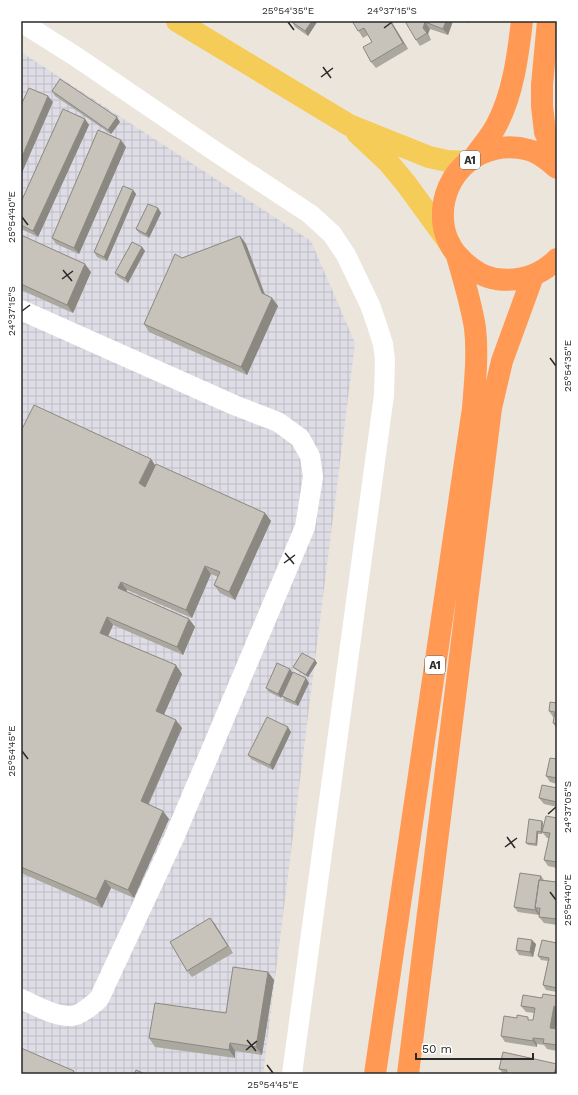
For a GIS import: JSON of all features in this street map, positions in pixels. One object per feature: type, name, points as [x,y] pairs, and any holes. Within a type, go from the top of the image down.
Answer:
[{"type":"highway","name":"A1","points":[[375,1074],[473,408],[476,358],[475,329],[468,294],[444,227],[442,209],[446,192],[454,175],[471,159],[496,126],[505,108],[512,82],[522,21]]},
{"type":"highway","points":[[548,21],[542,85],[542,106],[545,132],[557,162]]},
{"type":"highway","name":"A1","points":[[471,159],[493,149],[512,147],[530,150],[547,159],[557,168]]},
{"type":"highway","name":"A1","points":[[453,250],[467,266],[492,278],[506,280],[519,279],[548,267]]},
{"type":"highway","name":"A1","points":[[408,1074],[492,408],[502,361],[548,267]]},
{"type":"highway","points":[[365,1074],[378,1052]]},
{"type":"main road","points":[[177,21],[349,125],[429,156],[447,161],[471,159]]},
{"type":"main road","points":[[349,125],[389,163],[453,250]]},
{"type":"street","points":[[21,22],[75,56],[310,214],[332,234],[346,255],[370,305],[383,344],[385,360],[384,395],[292,1074]]},
{"type":"street","points":[[21,310],[234,405],[278,422],[300,438],[310,456],[313,477],[305,527],[174,838],[99,1000],[87,1010],[73,1016],[55,1014],[21,999]]},
{"type":"shaded area","points":[[21,52],[311,241],[355,343],[263,1074],[21,1074]]},
{"type":"building","points":[[312,21],[305,31],[292,22]]},
{"type":"building","points":[[352,21],[390,21],[403,43],[371,62],[363,47],[372,42],[364,28],[358,31]]},
{"type":"building","points":[[407,21],[446,21],[443,29],[425,22],[423,28],[427,33],[416,40],[406,23]]},
{"type":"building","points":[[60,79],[117,117],[108,130],[52,91]]},
{"type":"building","points":[[29,88],[48,96],[21,159],[21,105]]},
{"type":"building","points":[[63,109],[85,119],[33,231],[21,225],[21,202]]},
{"type":"building","points":[[98,130],[121,140],[74,248],[52,238]]},
{"type":"building","points":[[123,186],[133,190],[104,257],[94,252]]},
{"type":"building","points":[[148,204],[158,208],[146,234],[136,229]]},
{"type":"building","points":[[21,235],[85,264],[67,305],[21,284]]},
{"type":"building","points":[[240,236],[262,293],[272,298],[241,367],[144,324],[175,254],[182,258]]},
{"type":"building","points":[[132,242],[142,247],[125,278],[115,273]]},
{"type":"building","points":[[34,405],[151,459],[139,483],[145,487],[156,464],[265,513],[229,592],[214,585],[220,572],[205,566],[186,610],[121,582],[118,588],[189,619],[177,647],[107,617],[100,633],[176,665],[156,711],[176,720],[141,801],[163,811],[128,890],[105,880],[96,899],[21,867],[21,431]]},
{"type":"building","points":[[302,653],[315,660],[306,675],[293,667]]},
{"type":"building","points":[[277,663],[290,669],[278,694],[266,688]]},
{"type":"building","points":[[293,672],[306,678],[295,702],[282,696]]},
{"type":"building","points":[[550,702],[557,703],[557,724],[553,723],[555,712],[549,711]]},
{"type":"building","points":[[267,717],[288,727],[270,765],[248,755]]},
{"type":"building","points":[[550,758],[557,759],[557,778],[546,776]]},
{"type":"building","points":[[542,785],[557,788],[557,802],[539,798]]},
{"type":"building","points":[[546,816],[557,818],[557,862],[544,860],[550,833],[542,832]]},
{"type":"building","points":[[529,819],[542,821],[541,832],[537,831],[536,844],[526,843]]},
{"type":"building","points":[[520,873],[541,876],[539,880],[535,910],[514,907]]},
{"type":"building","points":[[539,880],[557,882],[557,919],[539,917],[540,908],[535,908]]},
{"type":"building","points":[[210,918],[228,946],[187,971],[170,942]]},
{"type":"building","points":[[518,938],[532,940],[530,952],[516,950]]},
{"type":"building","points":[[542,940],[557,943],[557,988],[543,985],[549,958],[538,956]]},
{"type":"building","points":[[233,967],[268,972],[256,1047],[230,1043],[229,1050],[149,1038],[155,1003],[226,1013]]},
{"type":"building","points":[[543,994],[557,996],[557,1007],[554,1006],[550,1028],[557,1029],[557,1045],[543,1043],[544,1039],[533,1038],[533,1041],[501,1036],[504,1016],[517,1018],[517,1015],[528,1017],[528,1020],[533,1020],[535,1008],[521,1006],[523,995],[542,998]]},
{"type":"building","points":[[21,1048],[74,1071],[72,1074],[21,1074]]},
{"type":"building","points":[[503,1052],[557,1064],[554,1074],[506,1074],[507,1070],[499,1069]]},
{"type":"building","points":[[136,1070],[145,1074],[134,1074]]}]
